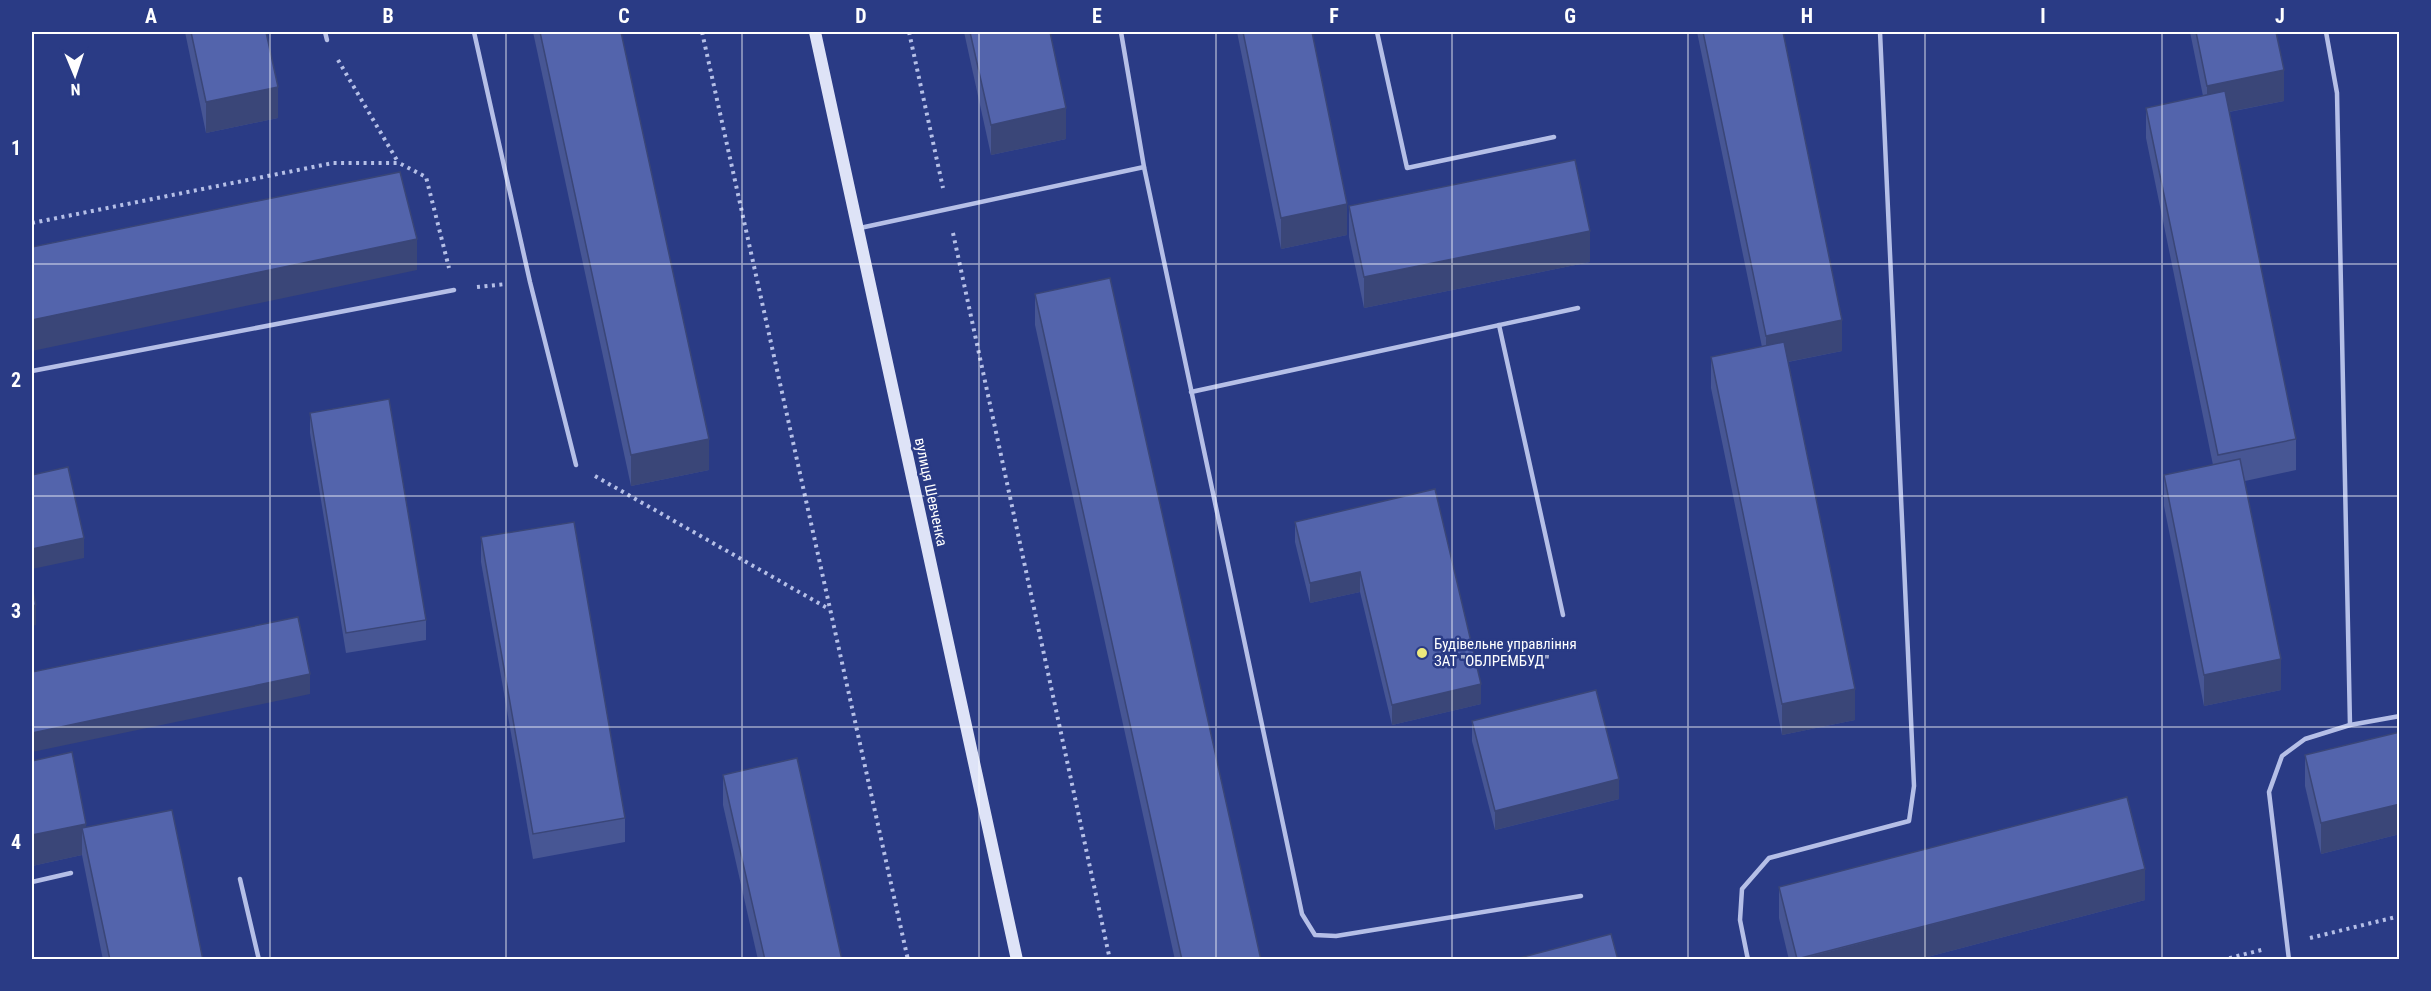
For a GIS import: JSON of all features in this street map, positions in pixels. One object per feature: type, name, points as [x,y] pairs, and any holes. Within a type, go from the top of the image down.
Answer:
[{"type":"street","name":"вулиця Шевченка","points":[[815,32],[1017,960]]},
{"type":"lane","points":[[325,32],[327,40]]},
{"type":"lane","points":[[474,32],[530,282],[576,465]]},
{"type":"lane","points":[[1121,32],[1144,167],[1302,914],[1315,935],[1336,936],[1581,896]]},
{"type":"lane","points":[[1377,32],[1407,168],[1554,136]]},
{"type":"lane","points":[[1748,960],[1740,920],[1742,889],[1769,858],[1910,821],[1914,786],[1880,32]]},
{"type":"lane","points":[[2326,32],[2337,93],[2350,725]]},
{"type":"lane","points":[[858,228],[1144,167]]},
{"type":"lane","points":[[32,371],[454,290]]},
{"type":"lane","points":[[1191,392],[1578,308]]},
{"type":"lane","points":[[1499,325],[1563,615]]},
{"type":"lane","points":[[2289,960],[2269,792],[2282,756],[2305,739],[2350,725],[2400,716]]},
{"type":"lane","points":[[32,882],[71,873]]},
{"type":"lane","points":[[240,879],[259,960]]},
{"type":"path","points":[[702,32],[908,960]]},
{"type":"path","points":[[909,32],[1110,960]]},
{"type":"path","points":[[327,40],[399,162]]},
{"type":"path","points":[[32,224],[333,163],[399,162],[426,177],[454,290],[530,282]]},
{"type":"path","points":[[576,465],[830,609]]},
{"type":"building","points":[[191,32],[266,32],[278,87],[206,102]]},
{"type":"building","points":[[540,32],[621,32],[709,439],[631,455]]},
{"type":"building","points":[[970,32],[1050,32],[1066,108],[991,125]]},
{"type":"building","points":[[1243,32],[1312,32],[1347,204],[1281,218]]},
{"type":"building","points":[[1703,32],[1783,32],[1842,320],[1766,336]]},
{"type":"building","points":[[2196,32],[2276,32],[2284,70],[2207,86]]},
{"type":"building","points":[[2225,91],[2296,439],[2218,455],[2146,108]]},
{"type":"building","points":[[1575,160],[1590,231],[1364,277],[1349,206]]},
{"type":"building","points":[[400,172],[417,239],[32,320],[32,247]]},
{"type":"building","points":[[1110,278],[1261,960],[1182,960],[1035,294]]},
{"type":"building","points":[[1784,342],[1855,689],[1782,704],[1711,357]]},
{"type":"building","points":[[389,399],[426,620],[346,633],[310,413]]},
{"type":"building","points":[[2240,459],[2281,659],[2204,675],[2164,475]]},
{"type":"building","points":[[68,467],[84,538],[32,549],[32,475]]},
{"type":"building","name":"Будівельне управління ЗАТ \"ОБЛРЕМБУД\"","points":[[1435,489],[1481,684],[1392,705],[1360,572],[1310,583],[1295,522]]},
{"type":"building","points":[[574,522],[625,818],[533,834],[481,537]]},
{"type":"building","points":[[32,587],[36,605],[32,606]]},
{"type":"building","points":[[298,617],[310,674],[32,733],[32,672]]},
{"type":"building","points":[[1596,690],[1619,779],[1495,811],[1472,721]]},
{"type":"building","points":[[2400,732],[2400,804],[2321,823],[2305,755]]},
{"type":"building","points":[[72,752],[86,824],[32,835],[32,761]]},
{"type":"building","points":[[797,758],[842,960],[765,960],[723,775]]},
{"type":"building","points":[[2127,797],[2145,869],[1797,959],[1779,887]]},
{"type":"building","points":[[172,810],[203,960],[110,960],[82,828]]},
{"type":"building","points":[[1611,934],[1618,960],[1512,960]]},
{"type":"place","name":"Будівельне управління ЗАТ \"ОБЛРЕМБУД\"","points":[[1422,653]]}]
